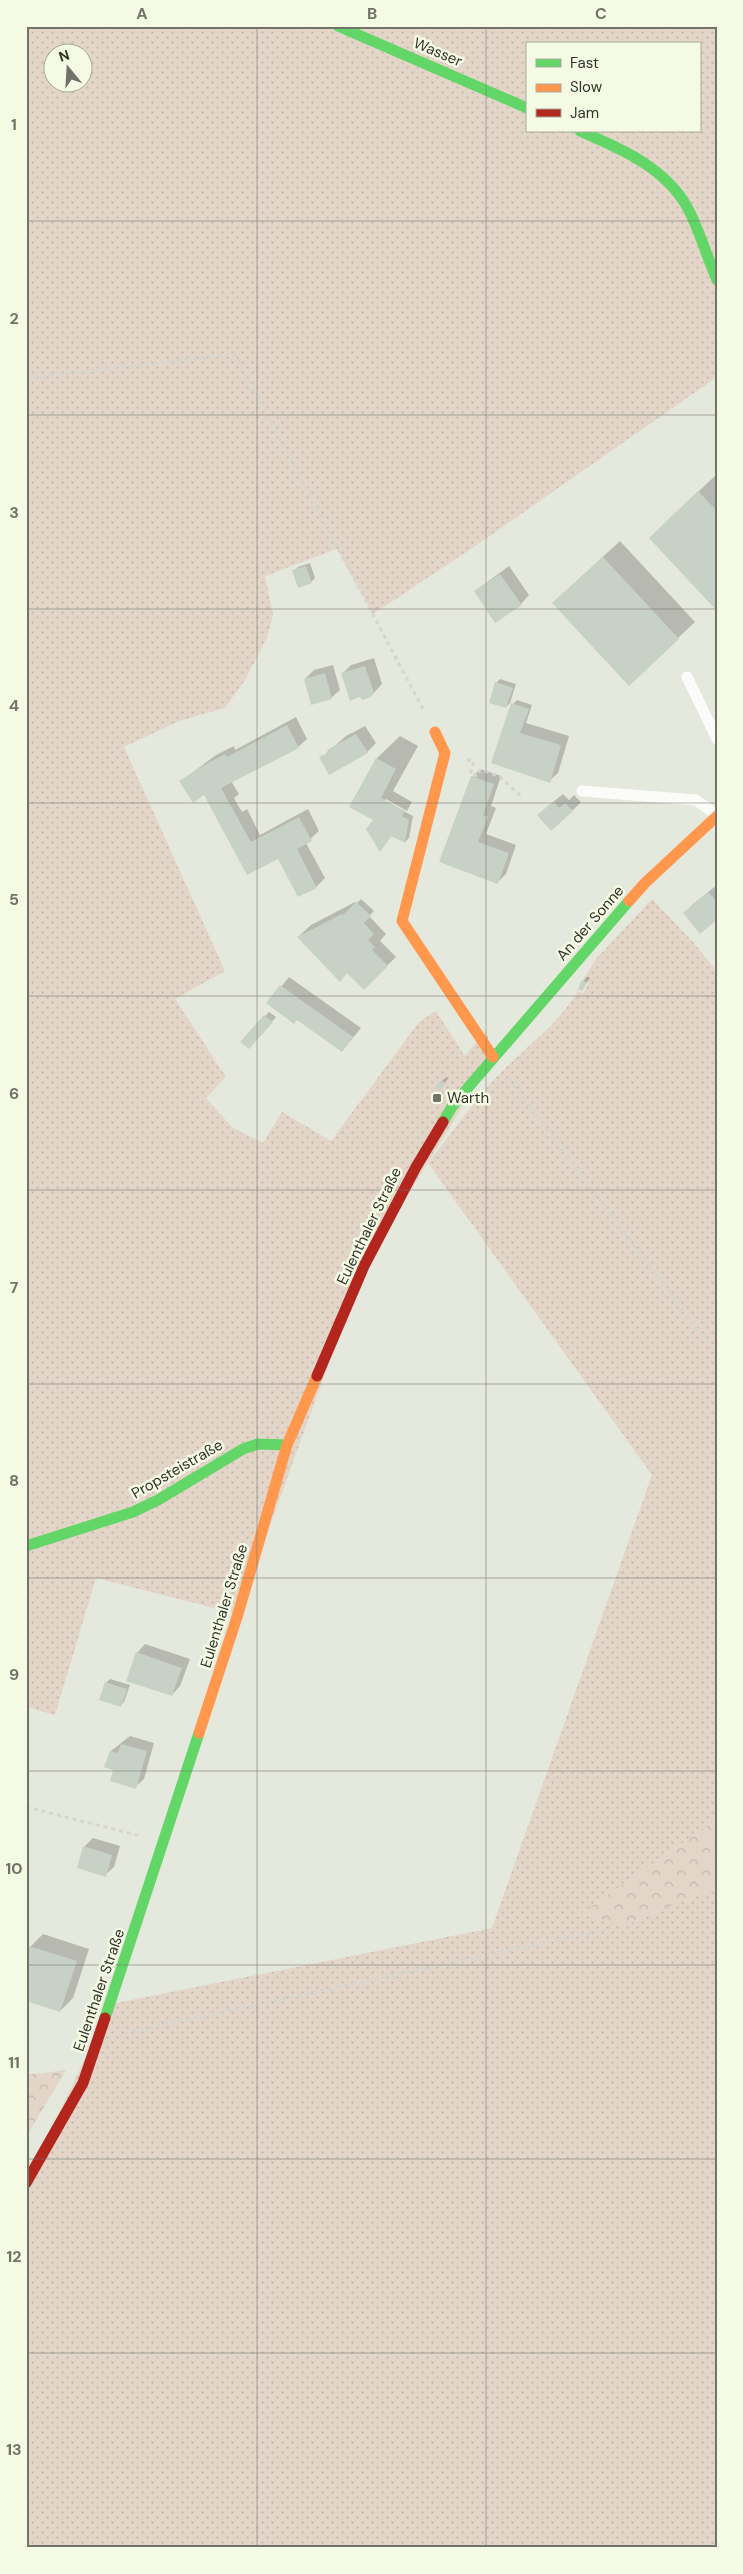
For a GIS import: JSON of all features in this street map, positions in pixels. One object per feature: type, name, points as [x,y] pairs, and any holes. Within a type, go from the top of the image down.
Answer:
[{"type":"street","name":"Wasser","points":[[338,26],[526,108]]},
{"type":"street","points":[[582,132],[644,163],[669,182],[685,205],[717,280]]},
{"type":"street","points":[[435,732],[445,753],[402,921],[493,1057]]},
{"type":"street","name":"An der Sonne","points":[[493,1057],[645,883],[717,816]]},
{"type":"street","name":"Eulenthaler Straße","points":[[26,2183],[83,2082],[100,2038],[238,1614],[287,1445],[364,1266],[416,1167],[454,1104],[493,1057]]},
{"type":"street","name":"Propsteistraße","points":[[26,1546],[133,1512],[158,1500],[243,1449],[258,1444],[287,1445]]},
{"type":"lane","points":[[687,678],[717,739]]},
{"type":"lane","points":[[582,791],[696,800],[717,816]]},
{"type":"path","points":[[26,378],[235,354],[435,732]]},
{"type":"path","points":[[472,767],[470,774],[478,776],[480,770],[498,776],[522,797]]},
{"type":"path","points":[[493,1057],[717,1356]]},
{"type":"path","points":[[26,1807],[164,1842]]},
{"type":"path","points":[[100,2038],[610,1930]]},
{"type":"green space","points":[[26,26],[717,26],[717,377],[471,549],[373,614],[337,549],[265,576],[273,615],[267,638],[245,680],[225,708],[179,721],[124,747],[225,971],[175,999],[226,1077],[206,1098],[233,1128],[263,1143],[282,1112],[331,1141],[419,1022],[436,1011],[465,1056],[486,1030],[493,1057],[364,1266],[238,1614],[96,1578],[55,1715],[26,1707]]},
{"type":"green space","points":[[652,899],[694,943],[717,972],[717,1819],[582,1913],[623,1926],[717,1887],[717,2548],[26,2548],[26,2183],[111,2004],[492,1928],[652,1475],[428,1163],[493,1081],[560,1016],[578,991],[583,994],[589,983],[583,979],[596,959]]},
{"type":"green space","points":[[717,1819],[717,1887],[623,1926],[582,1913]]},
{"type":"green space","points":[[66,2070],[26,2137],[26,2075]]},
{"type":"building","points":[[698,491],[717,511],[717,611],[649,538]]},
{"type":"building","points":[[603,557],[679,639],[629,686],[552,603]]},
{"type":"building","points":[[306,566],[312,583],[298,588],[292,570]]},
{"type":"building","points":[[500,574],[522,605],[495,623],[474,591]]},
{"type":"building","points":[[365,666],[374,693],[371,697],[362,700],[360,697],[350,701],[341,673]]},
{"type":"building","points":[[325,673],[332,699],[311,705],[304,679]]},
{"type":"building","points":[[495,682],[513,688],[506,708],[489,703]]},
{"type":"building","points":[[511,703],[529,709],[520,733],[561,745],[550,783],[491,763]]},
{"type":"building","points":[[287,725],[299,748],[221,788],[251,842],[299,817],[312,841],[297,849],[317,888],[298,897],[278,859],[247,875],[204,795],[193,803],[179,781],[225,754],[227,757]]},
{"type":"building","points":[[356,734],[368,753],[329,775],[319,757],[328,753],[327,750]]},
{"type":"building","points":[[376,758],[396,769],[381,798],[405,811],[402,816],[409,820],[405,843],[391,836],[380,852],[366,829],[373,820],[349,807]]},
{"type":"building","points":[[471,776],[494,784],[483,815],[488,817],[478,842],[509,853],[498,884],[439,862]]},
{"type":"building","points":[[554,801],[559,808],[565,803],[573,811],[551,831],[537,815]]},
{"type":"building","points":[[708,892],[717,902],[717,920],[700,934],[683,913]]},
{"type":"building","points":[[356,902],[371,916],[364,923],[374,934],[368,940],[375,947],[372,950],[388,966],[364,990],[347,973],[340,982],[297,937],[343,915]]},
{"type":"building","points":[[582,980],[587,983],[582,991],[578,989]]},
{"type":"building","points":[[280,985],[353,1037],[342,1052],[297,1020],[294,1024],[266,1003]]},
{"type":"building","points":[[264,1015],[273,1022],[249,1049],[240,1042]]},
{"type":"building","points":[[441,1080],[445,1083],[440,1091],[435,1088]]},
{"type":"building","points":[[136,1652],[182,1668],[172,1696],[126,1681]]},
{"type":"building","points":[[105,1682],[127,1689],[121,1707],[99,1700]]},
{"type":"building","points":[[121,1744],[147,1751],[136,1789],[110,1781],[113,1770],[104,1767],[110,1751],[118,1753]]},
{"type":"building","points":[[83,1846],[112,1855],[106,1877],[77,1868]]},
{"type":"building","points":[[29,1946],[77,1961],[60,2012],[26,2001],[26,1955]]},
{"type":"traffic: fast","points":[[338,26],[526,108]]},
{"type":"traffic: fast","points":[[582,132],[610,144],[639,160],[665,179],[676,191],[695,223],[717,280]]},
{"type":"traffic: fast","points":[[443,1122],[453,1105],[629,901]]},
{"type":"traffic: fast","points":[[26,1546],[133,1512],[158,1500],[243,1449],[258,1444],[287,1445]]},
{"type":"traffic: fast","points":[[105,2018],[199,1733]]},
{"type":"traffic: slow","points":[[435,732],[445,753],[402,921],[493,1057]]},
{"type":"traffic: slow","points":[[629,901],[645,883],[717,816]]},
{"type":"traffic: slow","points":[[199,1733],[238,1614],[287,1445],[317,1376]]},
{"type":"traffic: jam","points":[[317,1376],[364,1266],[416,1167],[443,1122]]},
{"type":"traffic: jam","points":[[26,2183],[83,2083],[105,2018]]},
{"type":"place","name":"Warth","points":[[437,1098]]}]
